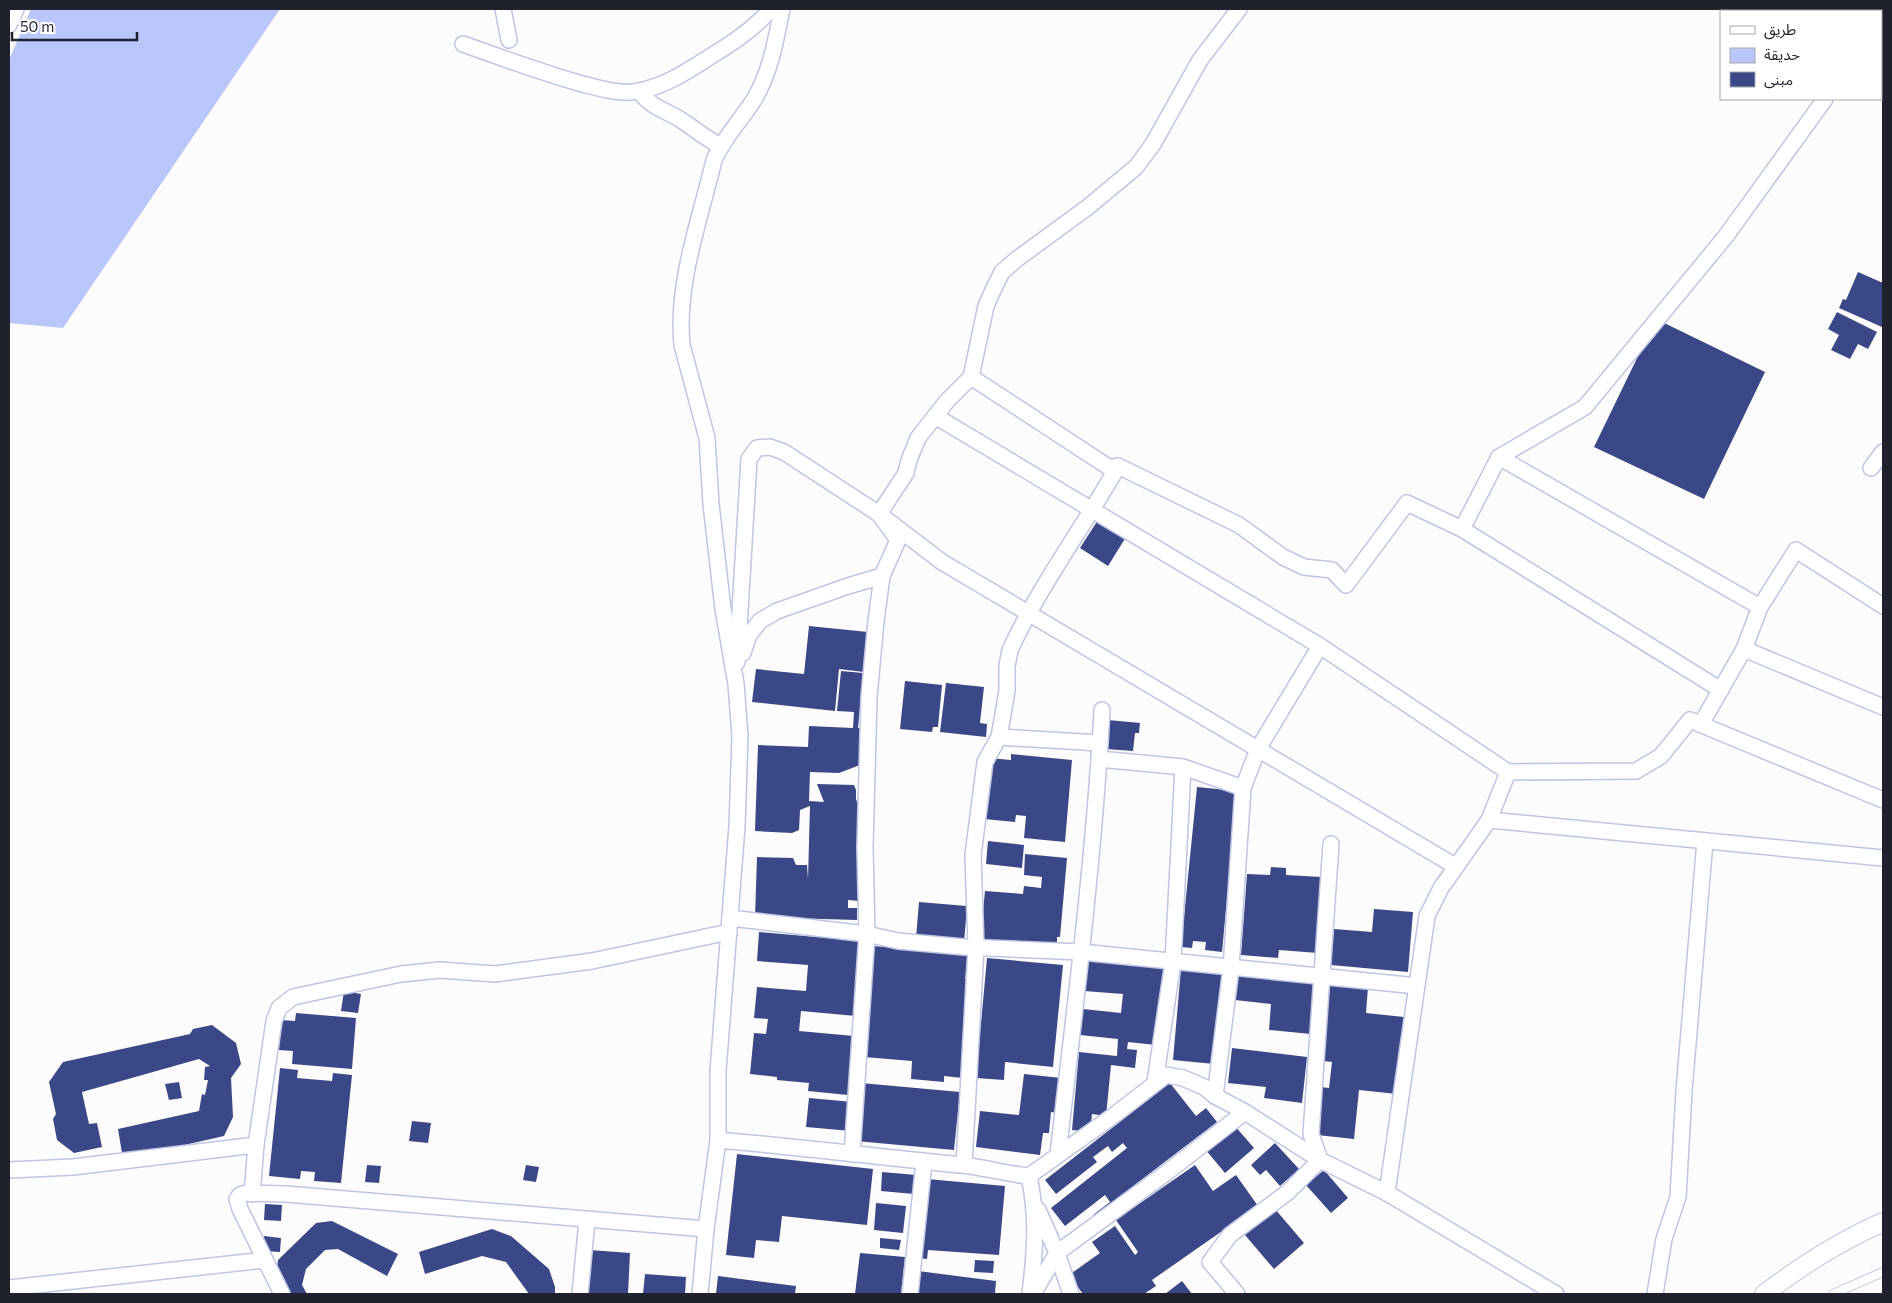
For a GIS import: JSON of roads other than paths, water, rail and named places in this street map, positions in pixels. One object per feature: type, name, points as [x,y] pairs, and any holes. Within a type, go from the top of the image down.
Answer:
[{"type":"street","points":[[9,25],[16,9]]},
{"type":"street","points":[[503,9],[509,40]]},
{"type":"street","points":[[463,44],[528,68],[622,93],[658,86],[678,77],[735,41],[771,9]]},
{"type":"street","points":[[700,1294],[706,1229],[718,1140],[718,1071],[736,826],[740,736],[736,684],[723,609],[711,504],[707,438],[686,361],[681,329],[682,300],[714,160],[721,146],[755,97],[767,71],[771,62],[782,9]]},
{"type":"street","points":[[879,514],[906,473],[918,438],[971,377],[986,306],[1002,272],[1088,207],[1136,167],[1153,144],[1200,60],[1239,9]]},
{"type":"street","points":[[639,91],[652,106],[681,120],[706,139],[721,146]]},
{"type":"street","points":[[1462,529],[1499,458],[1584,407],[1726,236],[1824,100]]},
{"type":"street","points":[[971,377],[1110,468],[1118,466],[1239,525],[1284,557],[1304,566],[1332,570],[1346,585],[1407,503],[1462,529],[1722,690]]},
{"type":"street","points":[[936,416],[1320,646],[1508,772],[1636,771],[1661,756],[1690,720],[1883,800]]},
{"type":"street","points":[[736,684],[749,460],[757,448],[770,447],[784,452],[879,514],[942,562],[1455,866]]},
{"type":"street","points":[[1871,468],[1883,452]]},
{"type":"street","points":[[1499,458],[1760,607]]},
{"type":"street","points":[[964,1165],[976,948],[973,855],[985,762],[999,737],[1007,691],[1007,666],[1010,650],[1060,558],[1093,509],[1118,466]]},
{"type":"street","points":[[852,1154],[868,934],[865,847],[869,698],[882,576],[898,540],[879,514]]},
{"type":"street","points":[[1701,724],[1744,649],[1760,607],[1796,550],[1883,606]]},
{"type":"street","points":[[736,684],[744,646],[749,635],[760,621],[786,608],[882,576]]},
{"type":"street","points":[[1215,1096],[1231,968],[1243,788],[1258,749],[1320,646]]},
{"type":"street","points":[[1744,649],[1883,707]]},
{"type":"street","points":[[1058,1154],[1081,952],[1102,710]]},
{"type":"street","points":[[999,737],[1100,743]]},
{"type":"street","points":[[1099,759],[1183,767],[1243,788]]},
{"type":"street","points":[[1155,1082],[1173,962],[1183,767]]},
{"type":"street","points":[[1387,1193],[1427,916],[1440,888],[1489,820],[1508,772]]},
{"type":"street","points":[[1489,820],[1883,858]]},
{"type":"street","points":[[1655,1294],[1664,1239],[1678,1196],[1684,1091],[1704,841]]},
{"type":"street","points":[[1320,1160],[1311,1134],[1331,844]]},
{"type":"street","points":[[252,1194],[256,1145],[274,1021],[279,1008],[293,997],[401,974],[440,970],[495,974],[592,961],[667,944],[729,925],[868,934],[898,941],[976,948],[1081,952],[1417,986]]},
{"type":"street","points":[[718,1140],[964,1165],[1007,1174],[1029,1176],[1113,1116],[1155,1082],[1166,1075],[1183,1078],[1204,1087],[1215,1096],[1246,1112],[1320,1160],[1387,1193],[1556,1294]]},
{"type":"street","points":[[1031,1294],[1057,1253],[1246,1112]]},
{"type":"street","points":[[9,1170],[73,1167],[256,1145]]},
{"type":"street","points":[[1237,1294],[1210,1262],[1230,1235],[1288,1192],[1320,1160]]},
{"type":"street","points":[[910,1294],[924,1162]]},
{"type":"street","points":[[1029,1176],[1035,1202],[1057,1253],[1071,1294]]},
{"type":"street","points":[[282,1294],[238,1203],[237,1199],[240,1195],[296,1195],[706,1229]]},
{"type":"street","points":[[1031,1294],[1036,1248],[1035,1202]]},
{"type":"street","points":[[580,1294],[587,1220]]},
{"type":"street","points":[[1764,1294],[1835,1246],[1883,1222]]},
{"type":"street","points":[[9,1288],[265,1260]]},
{"type":"lane","points":[[1833,1294],[1883,1272]]}]
